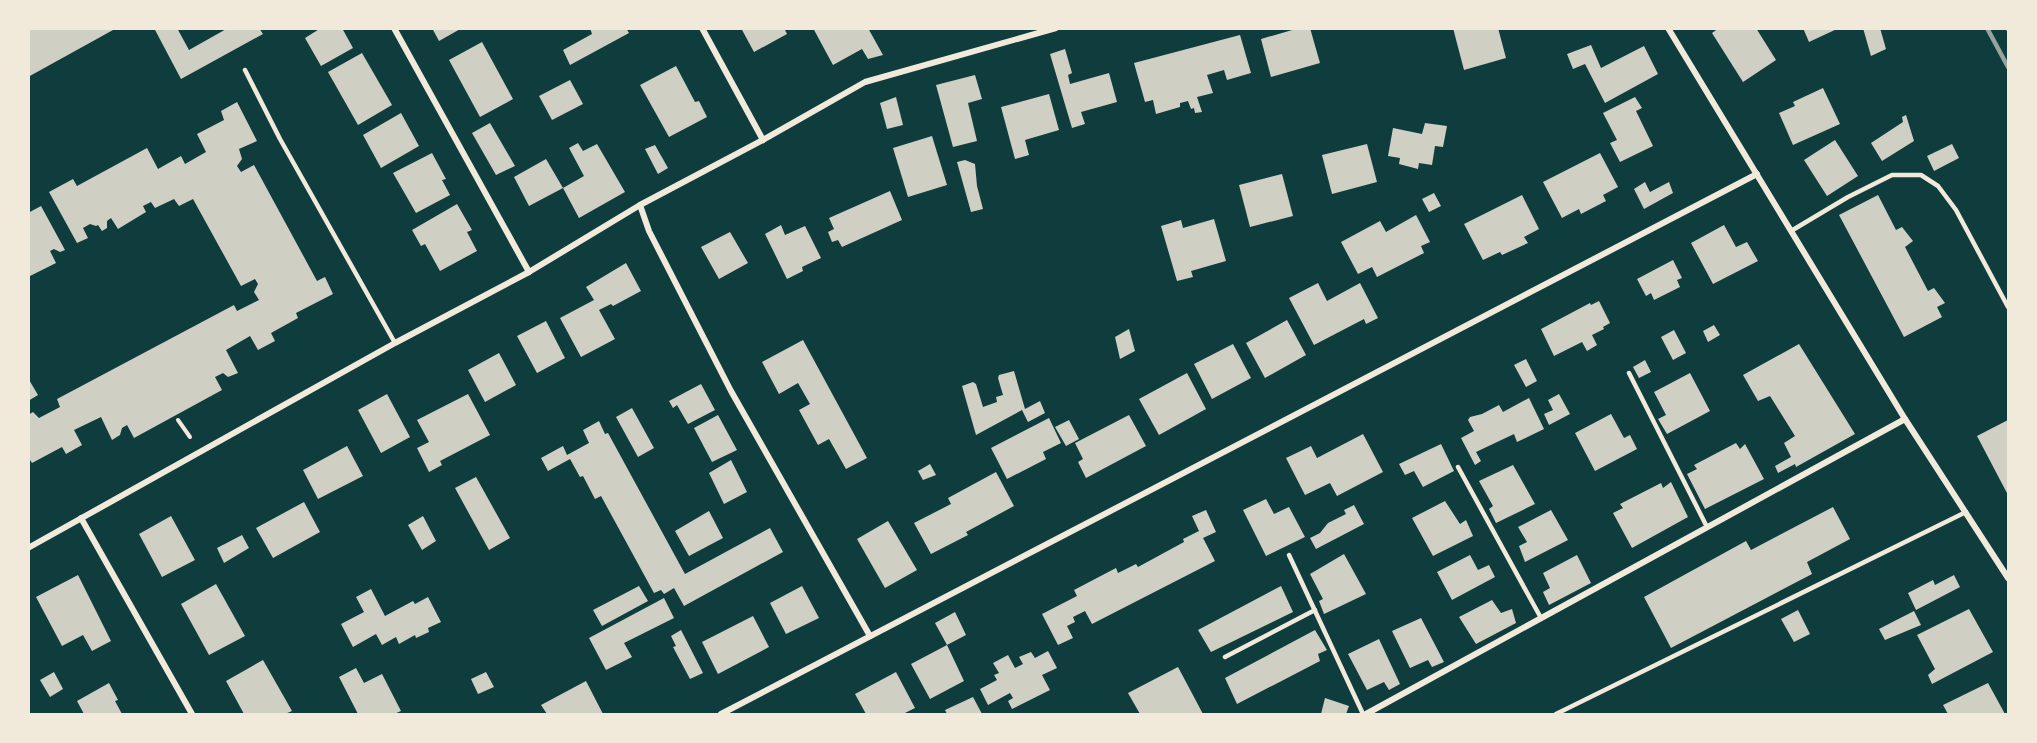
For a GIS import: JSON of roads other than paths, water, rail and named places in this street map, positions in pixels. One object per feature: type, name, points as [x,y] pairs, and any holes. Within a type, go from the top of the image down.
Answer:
[{"type":"street","points":[[394,28],[529,272]]},
{"type":"street","points":[[702,28],[763,140]]},
{"type":"street","points":[[28,548],[394,343],[529,272],[640,205],[763,140],[865,82],[1056,28]]},
{"type":"street","points":[[1668,28],[1905,419],[2008,578]]},
{"type":"street","points":[[721,714],[1757,174]]},
{"type":"street","points":[[640,205],[650,231],[731,391],[870,636]]},
{"type":"street","points":[[1364,714],[1905,419]]},
{"type":"street","points":[[81,518],[192,714]]},
{"type":"lane","points":[[245,70],[280,139],[394,343]]},
{"type":"lane","points":[[1791,231],[1848,197],[1892,175],[1921,175],[1938,186],[1956,210],[2008,307]]},
{"type":"lane","points":[[1629,373],[1707,527]]},
{"type":"lane","points":[[1458,467],[1541,618]]},
{"type":"lane","points":[[1556,714],[1966,512]]},
{"type":"lane","points":[[1289,555],[1364,714]]},
{"type":"lane","points":[[1225,657],[1315,610]]},
{"type":"railway","points":[[1987,28],[2008,67]]}]
